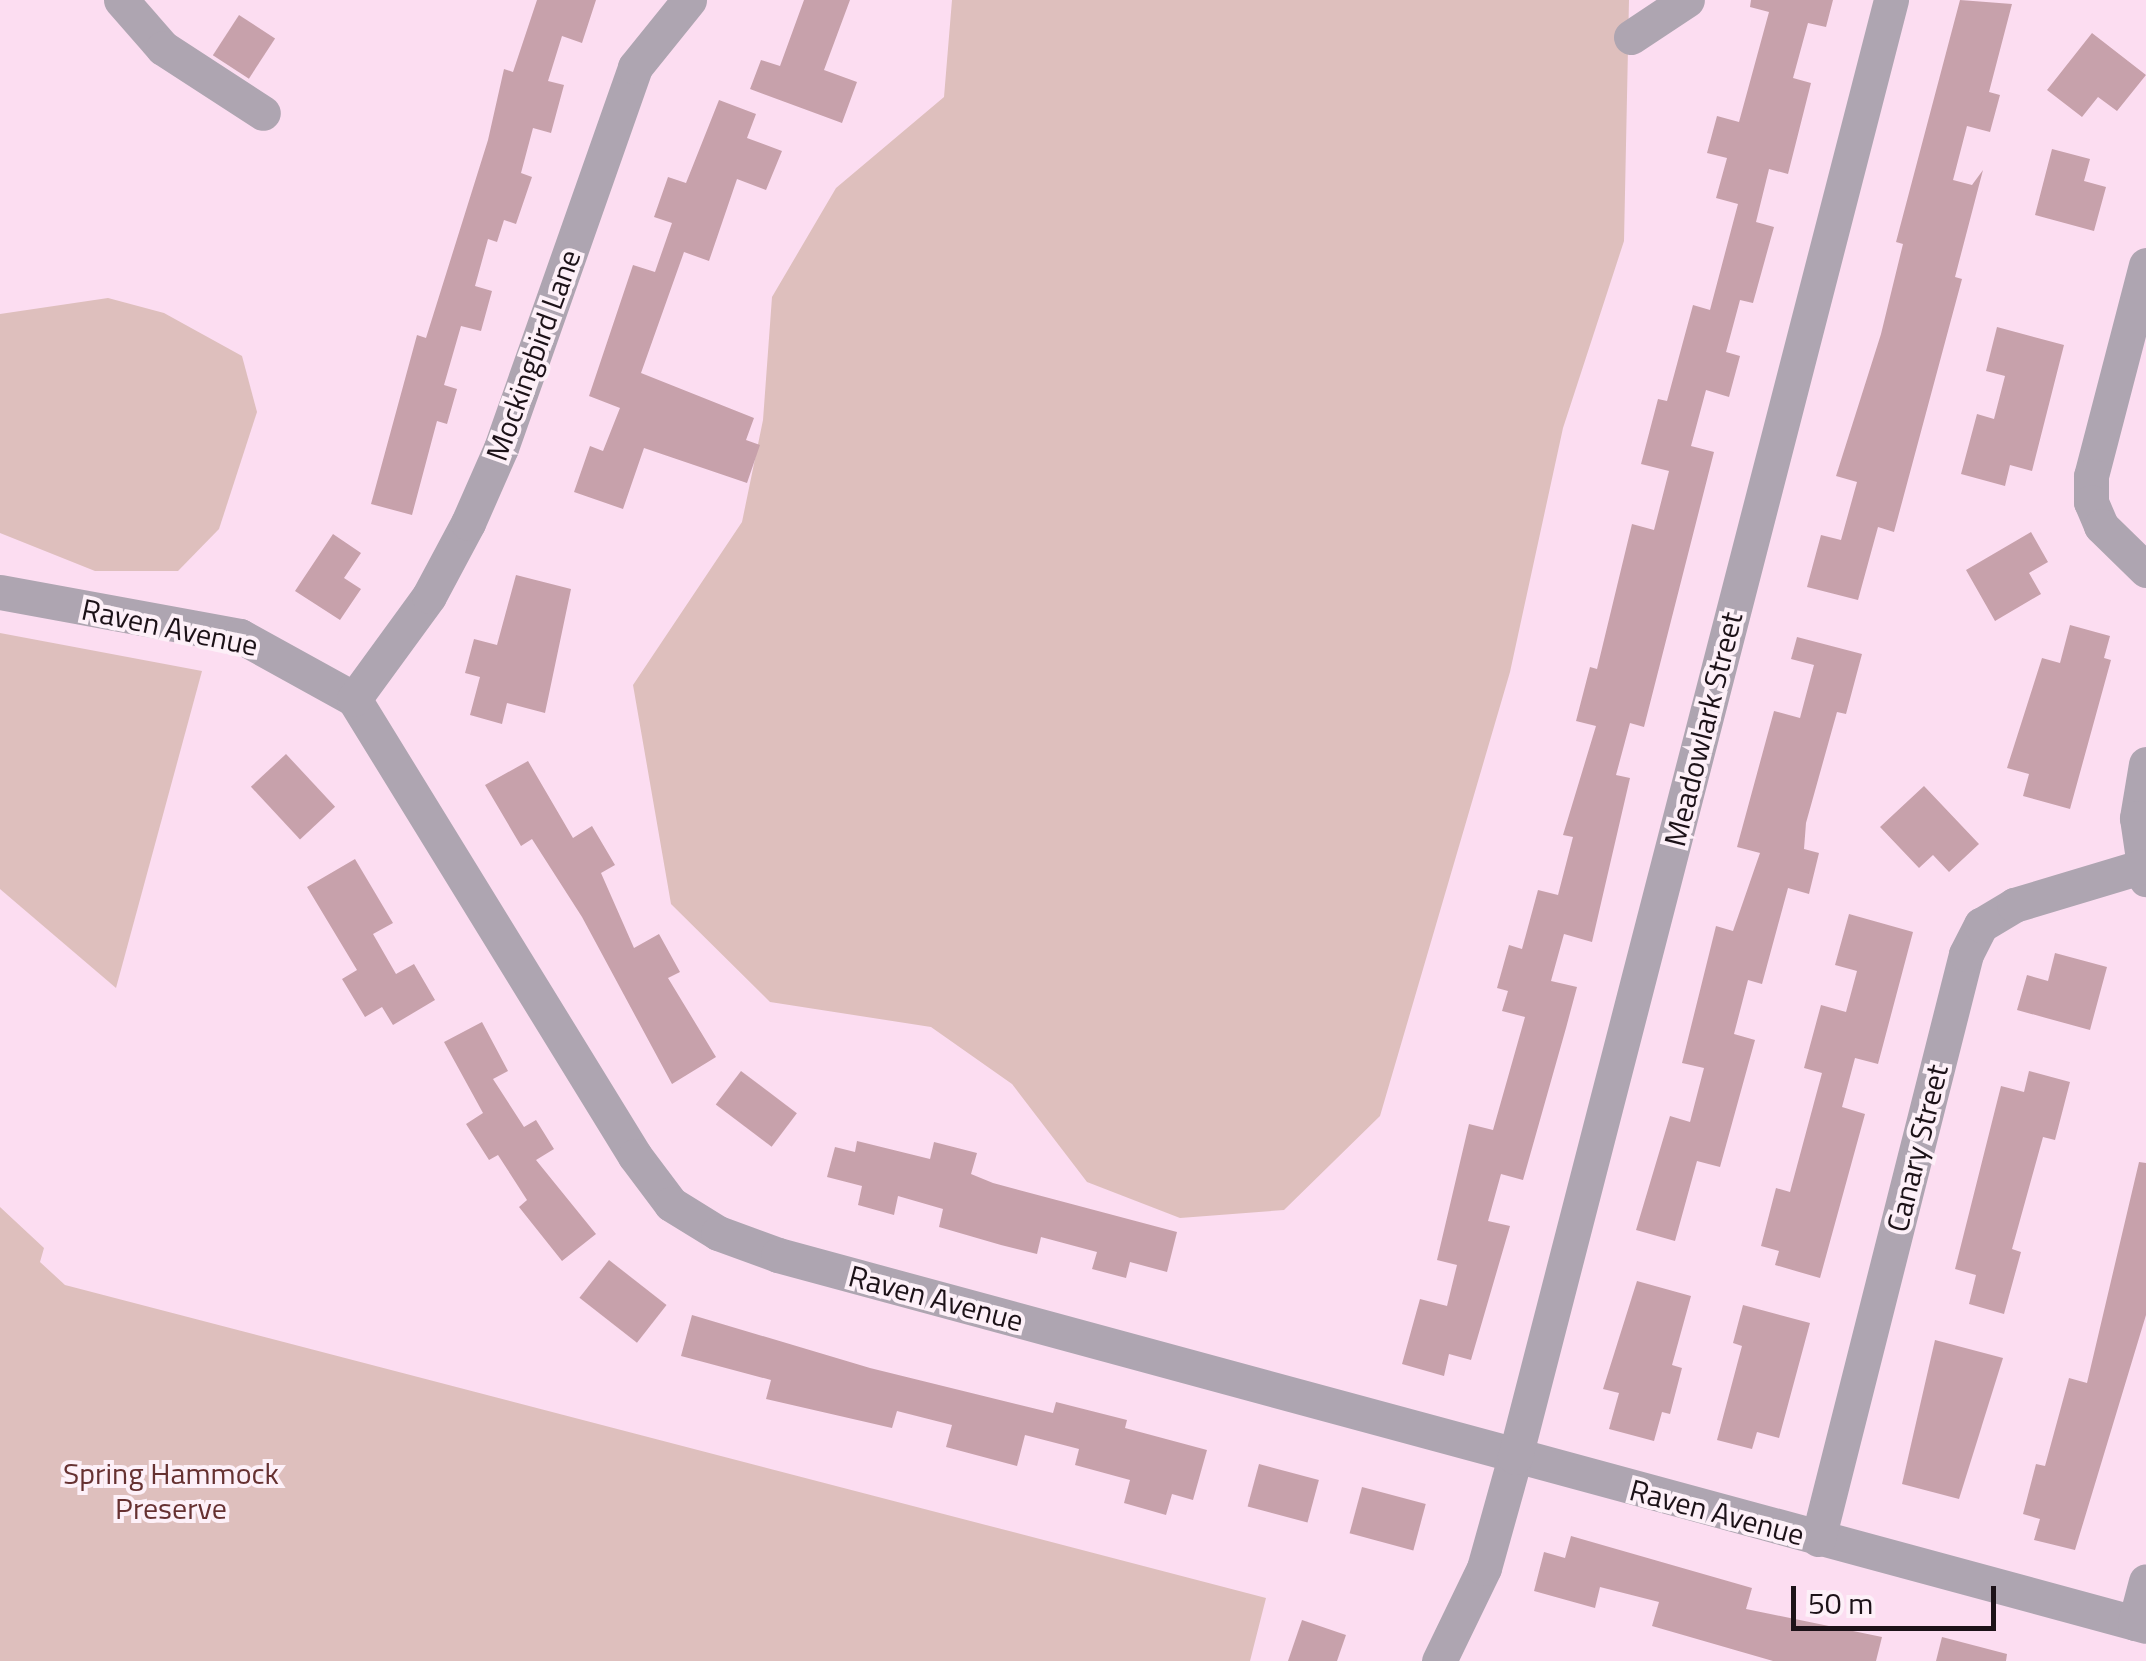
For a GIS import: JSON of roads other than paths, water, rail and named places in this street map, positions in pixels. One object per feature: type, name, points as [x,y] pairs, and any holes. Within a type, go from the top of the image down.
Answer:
[{"type":"street","points":[[120,0],[163,48],[262,113]]},
{"type":"street","name":"Mockingbird Lane","points":[[354,699],[429,596],[468,524],[635,67],[689,0]]},
{"type":"street","points":[[1630,37],[1686,0]]},
{"type":"street","name":"Meadowlark Street","points":[[1439,1661],[1484,1568],[1516,1457],[1892,0]]},
{"type":"street","points":[[2146,265],[2090,476],[2091,502],[2101,526],[2146,570]]},
{"type":"street","name":"Raven Avenue","points":[[0,592],[240,636],[354,699],[635,1156],[672,1204],[718,1233],[778,1255],[2140,1624]]},
{"type":"street","points":[[2144,873],[2137,818],[2146,764]]},
{"type":"street","name":"Canary Street","points":[[1818,1539],[1966,954],[1981,926],[2014,905],[2144,873]]},
{"type":"street","points":[[2140,1624],[2146,1580]]},
{"type":"park label","name":"Spring Hammock Preserve","points":[[171,1490]]}]
